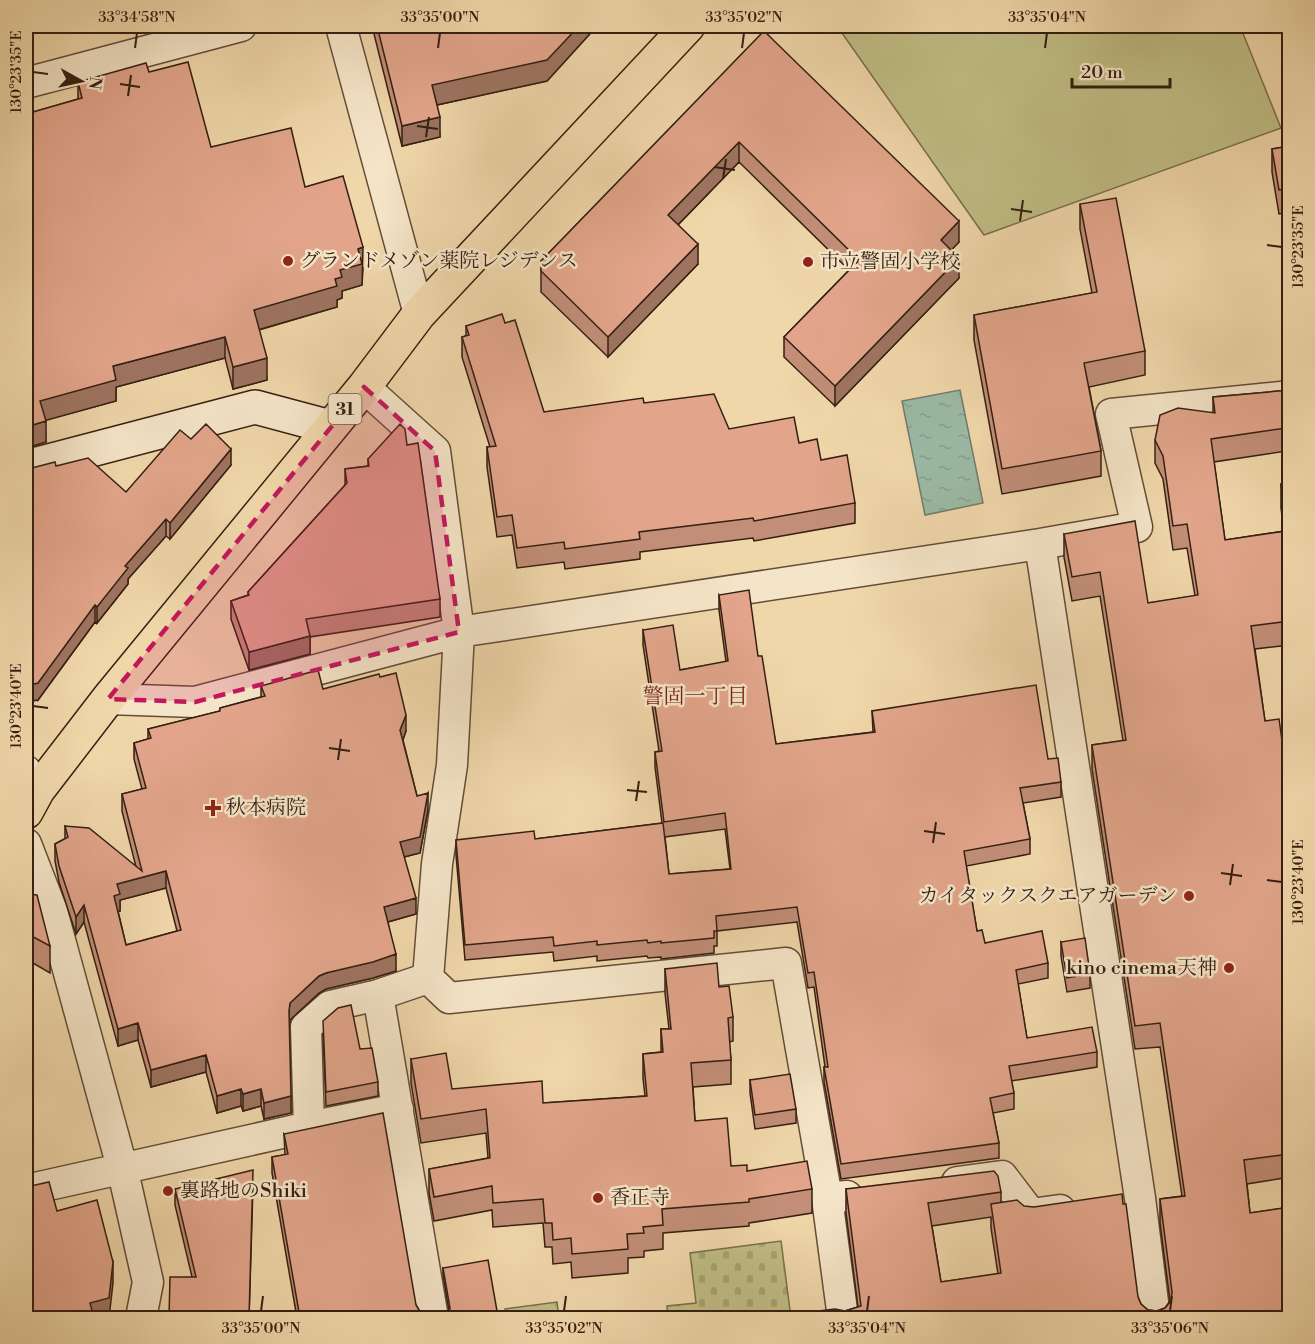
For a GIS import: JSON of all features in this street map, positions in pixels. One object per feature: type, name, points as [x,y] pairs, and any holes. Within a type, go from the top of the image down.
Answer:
[{"type":"main road","name":"31","points":[[30,791],[364,387],[419,314],[688,26]]},
{"type":"street","points":[[26,83],[241,26]]},
{"type":"street","points":[[341,26],[419,314]]},
{"type":"street","points":[[364,387],[435,451],[459,632],[452,765],[437,864],[428,978]]},
{"type":"street","points":[[108,699],[195,702],[459,632],[1040,544],[1137,527],[1111,414],[1290,396]]},
{"type":"street","points":[[26,467],[255,407],[330,427]]},
{"type":"street","points":[[1040,544],[1129,1199],[1155,1318]]},
{"type":"street","points":[[26,844],[52,911],[122,1167],[148,1282],[141,1318]]},
{"type":"street","points":[[428,978],[449,998],[786,963],[826,1198],[843,1318]]},
{"type":"street","points":[[309,1126],[306,1027],[330,1006],[378,995],[428,978]]},
{"type":"street","points":[[378,995],[433,1318]]},
{"type":"street","points":[[26,1190],[309,1126],[398,1109]]},
{"type":"street","points":[[932,1185],[1002,1176],[1031,1214],[1086,1206]]},
{"type":"street","points":[[826,1198],[873,1192]]},
{"type":"highlighted area","points":[[364,387],[435,451],[459,632],[195,702],[108,699]]},
{"type":"green space","points":[[837,26],[1240,26],[1281,128],[984,235]]},
{"type":"green space","points":[[781,1241],[791,1318],[668,1318],[667,1306],[696,1303],[690,1253]]},
{"type":"green space","points":[[557,1302],[559,1318],[507,1318],[505,1309]]},
{"type":"water","points":[[960,390],[983,503],[925,515],[902,401]]},
{"type":"building","points":[[377,26],[579,26],[547,60],[432,85],[440,117],[402,126]]},
{"type":"building","points":[[764,31],[959,221],[941,240],[959,258],[835,386],[784,337],[859,260],[739,142],[668,215],[698,244],[608,337],[541,271],[541,261]]},
{"type":"building","points":[[188,62],[211,147],[291,128],[305,187],[343,176],[363,247],[358,249],[362,264],[340,270],[342,277],[335,279],[337,286],[254,310],[267,358],[233,367],[225,337],[113,366],[116,380],[40,401],[46,421],[26,427],[26,114],[82,98],[78,82],[146,63],[149,72]]},
{"type":"building","points":[[1290,146],[1290,188],[1279,190],[1272,149]]},
{"type":"building","points":[[1116,198],[1145,351],[1084,363],[1101,451],[1002,469],[974,315],[1097,292],[1080,204]]},
{"type":"building","points":[[502,314],[505,323],[515,320],[544,412],[643,398],[644,403],[714,394],[729,429],[794,417],[799,443],[817,439],[821,460],[847,455],[855,503],[754,521],[753,518],[639,532],[640,539],[565,549],[564,542],[517,548],[512,515],[497,517],[487,447],[496,446],[462,337],[469,335],[466,326]]},
{"type":"building","points":[[1290,390],[1290,469],[1286,428],[1211,439],[1225,540],[1286,531],[1281,484],[1290,483],[1290,621],[1251,626],[1265,721],[1279,719],[1290,798],[1290,1154],[1244,1160],[1250,1213],[1290,1207],[1290,1314],[1223,1318],[803,1318],[802,1313],[835,1309],[845,1311],[861,1306],[846,1189],[994,1171],[998,1176],[1001,1192],[928,1203],[941,1282],[1001,1273],[991,1204],[1017,1200],[1024,1206],[1034,1207],[1122,1194],[1123,1204],[1126,1204],[1138,1297],[1141,1304],[1148,1310],[1157,1311],[1165,1308],[1171,1301],[1172,1292],[1160,1199],[1185,1196],[1160,1023],[1135,1026],[1092,745],[1126,740],[1100,572],[1072,577],[1064,534],[1135,521],[1148,603],[1198,595],[1187,524],[1173,526],[1163,456],[1155,440],[1160,415],[1178,408],[1215,413],[1213,397]]},
{"type":"building","points":[[206,424],[231,449],[170,523],[166,519],[125,566],[128,568],[97,607],[95,605],[38,683],[26,686],[26,474],[30,473],[28,469],[55,462],[56,466],[88,458],[126,492],[180,430],[191,439]]},
{"type":"building","points":[[400,424],[405,429],[407,445],[418,443],[440,599],[306,619],[310,636],[249,652],[231,601],[249,595],[248,592],[347,483],[345,469],[369,466],[368,459]]},
{"type":"building","points":[[749,590],[758,656],[762,656],[776,744],[875,732],[872,711],[1036,685],[1048,759],[1058,758],[1061,782],[1020,788],[1030,839],[964,851],[977,931],[982,930],[985,943],[1042,931],[1048,963],[1016,970],[1027,1038],[1092,1027],[1097,1052],[1009,1066],[1014,1093],[990,1098],[999,1143],[841,1164],[824,1067],[828,1067],[814,972],[808,973],[797,907],[716,916],[717,931],[714,931],[714,938],[661,943],[661,941],[648,943],[647,940],[597,945],[597,941],[554,946],[553,937],[465,945],[456,840],[534,831],[535,839],[663,823],[669,874],[731,869],[725,813],[664,822],[655,752],[662,751],[643,630],[673,625],[680,670],[728,661],[719,595]]},
{"type":"building","points":[[318,670],[323,689],[379,674],[380,677],[396,673],[406,715],[400,730],[417,796],[428,793],[420,837],[400,842],[416,898],[384,907],[396,954],[319,976],[290,1003],[291,1096],[264,1103],[261,1089],[243,1094],[241,1089],[217,1096],[206,1055],[151,1070],[138,1023],[118,1029],[84,905],[76,917],[59,866],[55,844],[68,837],[65,826],[89,828],[142,871],[122,794],[146,788],[134,743],[151,738],[148,729],[220,711],[220,708],[265,696],[261,686]],"holes":[[[166,871],[181,930],[126,945],[114,896],[120,894],[117,884]]]},
{"type":"building","points":[[26,894],[37,895],[50,946],[26,933]]},
{"type":"building","points":[[1085,938],[1090,974],[1067,978],[1061,942]]},
{"type":"building","points":[[717,963],[719,987],[729,986],[733,1017],[728,1018],[731,1060],[691,1063],[695,1121],[727,1118],[731,1166],[747,1165],[747,1171],[807,1161],[812,1189],[749,1199],[749,1202],[662,1209],[663,1225],[643,1227],[644,1233],[627,1234],[628,1249],[572,1254],[571,1238],[553,1240],[552,1223],[545,1223],[543,1199],[493,1203],[492,1186],[434,1197],[429,1169],[490,1158],[486,1109],[421,1119],[411,1059],[446,1053],[452,1089],[542,1081],[543,1103],[647,1096],[643,1054],[663,1052],[661,1029],[671,1029],[665,969]]},
{"type":"building","points":[[351,1005],[360,1049],[372,1048],[378,1082],[326,1092],[323,1021],[338,1008]]},
{"type":"building","points":[[790,1074],[796,1109],[755,1115],[750,1080]]},
{"type":"building","points":[[383,1113],[416,1305],[422,1315],[420,1315],[421,1318],[300,1318],[272,1157],[288,1154],[284,1134]]},
{"type":"building","points":[[253,1170],[249,1318],[169,1318],[170,1277],[196,1277],[175,1189]]},
{"type":"building","points":[[49,1182],[57,1211],[97,1200],[113,1262],[109,1298],[90,1303],[94,1318],[26,1318],[26,1187]]},
{"type":"building","points":[[488,1260],[497,1311],[448,1318],[450,1308],[443,1268]]},
{"type":"place","name":"グランドメゾン薬院レジデンス","points":[[288,261]]},
{"type":"place","name":"市立警固小学校","points":[[808,262]]},
{"type":"place","name":"秋本病院","points":[[213,808]]},
{"type":"place","name":"カイタックスクエアガーデン","points":[[1189,896]]},
{"type":"place","name":"kino cinema天神","points":[[1229,968]]},
{"type":"place","name":"裏路地のShiki","points":[[168,1191]]},
{"type":"place","name":"香正寺","points":[[598,1198]]},
{"type":"district","name":"警固一丁目","points":[[695,697]]}]
